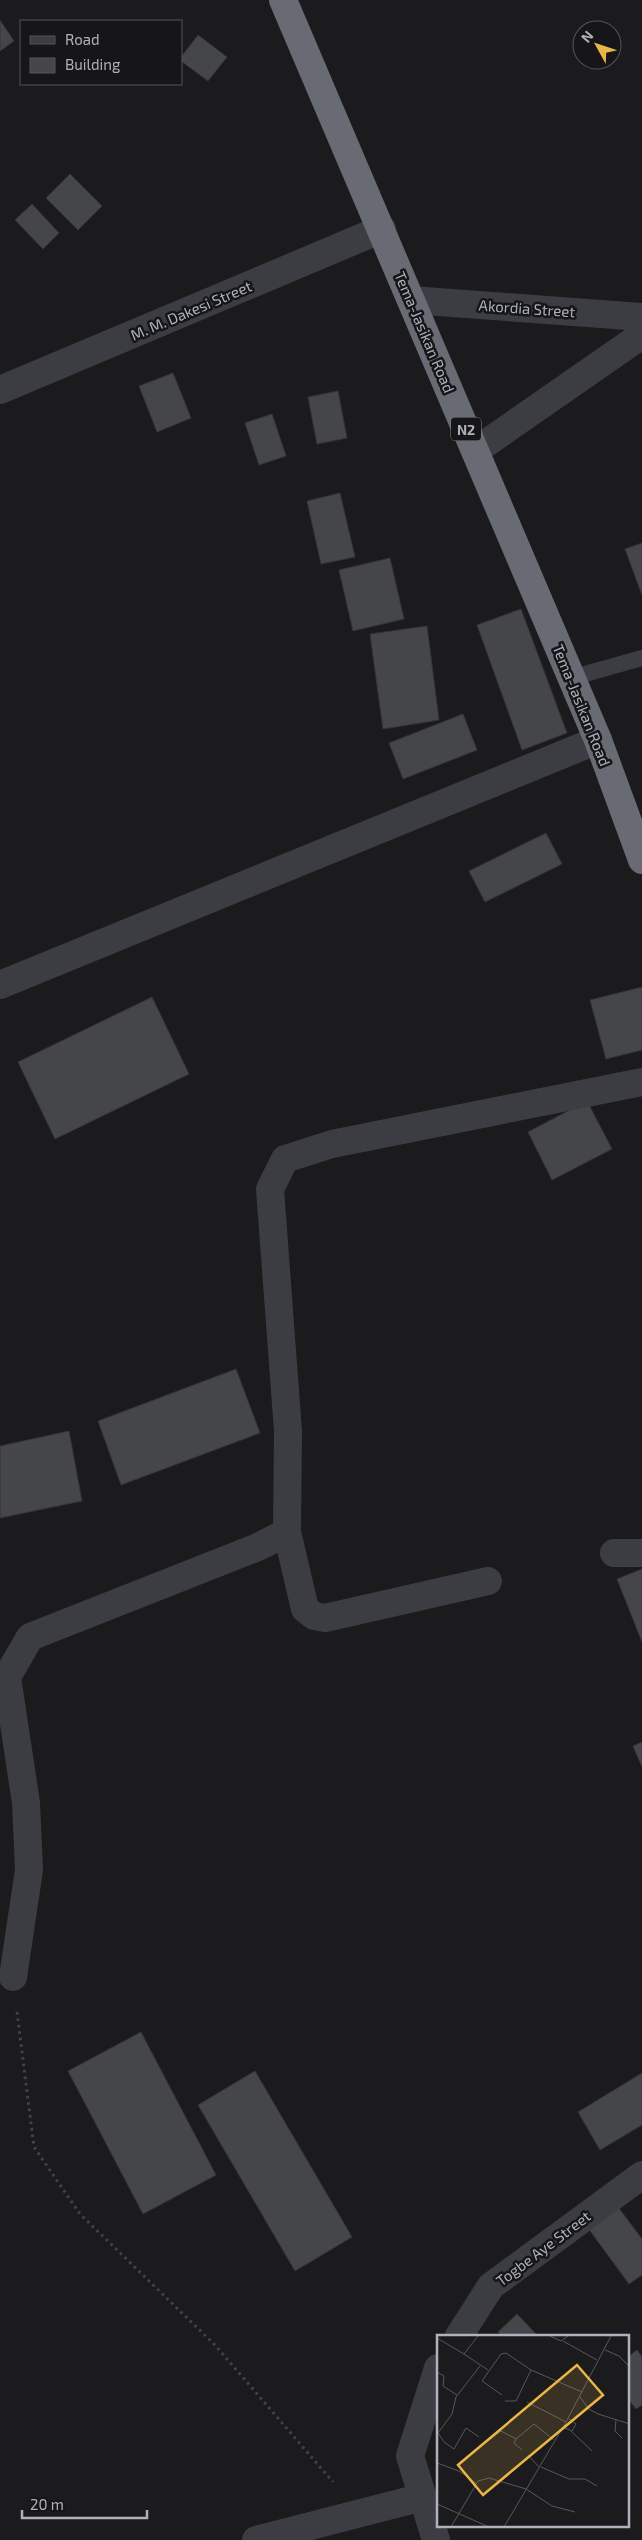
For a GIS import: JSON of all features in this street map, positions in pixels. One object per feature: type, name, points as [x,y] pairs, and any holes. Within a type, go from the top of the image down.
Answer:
[{"type":"highway","name":"Tema-Jasikan Road","points":[[283,0],[476,451],[598,740],[639,843]]},
{"type":"street","name":"M. M. Dakesi Street","points":[[0,390],[382,229]]},
{"type":"street","name":"Akordia Street","points":[[411,300],[642,317]]},
{"type":"street","points":[[476,451],[642,336]]},
{"type":"street","points":[[0,984],[598,740]]},
{"type":"street","points":[[488,1580],[326,1618],[314,1616],[305,1609],[288,1532],[288,1430],[270,1189],[285,1159],[332,1144],[642,1082]]},
{"type":"street","points":[[13,1977],[29,1870],[26,1803],[7,1677],[30,1638],[240,1554],[288,1532]]},
{"type":"street","points":[[614,1553],[642,1553]]},
{"type":"street","name":"Togbe Aye Street","points":[[460,2335],[491,2286],[642,2175]]},
{"type":"street","points":[[436,2540],[410,2456],[437,2371]]},
{"type":"street","points":[[256,2540],[422,2497]]},
{"type":"lane","points":[[571,678],[642,658]]},
{"type":"path","points":[[13,1977],[34,2147],[80,2214],[214,2344],[360,2513]]},
{"type":"building","points":[[0,20],[14,41],[0,51]]},
{"type":"building","points":[[198,35],[227,57],[208,81],[182,62],[182,56]]},
{"type":"building","points":[[70,174],[102,206],[78,230],[46,198]]},
{"type":"building","points":[[32,204],[59,233],[43,249],[15,220]]},
{"type":"building","points":[[173,373],[191,418],[157,432],[139,386]]},
{"type":"building","points":[[338,391],[347,438],[317,444],[308,397]]},
{"type":"building","points":[[272,414],[286,456],[259,465],[245,423]]},
{"type":"building","points":[[340,493],[355,557],[321,564],[307,501]]},
{"type":"building","points":[[642,543],[642,595],[625,549]]},
{"type":"building","points":[[390,558],[404,619],[353,631],[339,570]]},
{"type":"building","points":[[521,609],[567,733],[522,750],[477,625]]},
{"type":"building","points":[[427,626],[439,720],[383,729],[370,634]]},
{"type":"building","points":[[463,714],[477,750],[403,779],[389,743]]},
{"type":"building","points":[[546,833],[562,864],[485,902],[469,871]]},
{"type":"building","points":[[642,987],[642,1050],[606,1059],[590,1000]]},
{"type":"building","points":[[152,997],[189,1074],[55,1139],[18,1062]]},
{"type":"building","points":[[587,1101],[612,1149],[552,1180],[528,1132]]},
{"type":"building","points":[[236,1369],[260,1433],[121,1485],[98,1421]]},
{"type":"building","points":[[69,1431],[82,1501],[0,1518],[0,1446]]},
{"type":"building","points":[[642,1569],[642,1642],[617,1579]]},
{"type":"building","points":[[642,1742],[642,1767],[633,1746]]},
{"type":"building","points":[[141,2032],[216,2175],[143,2214],[68,2071]]},
{"type":"building","points":[[255,2071],[352,2237],[295,2271],[198,2105]]},
{"type":"building","points":[[642,2073],[642,2125],[600,2150],[578,2112]]},
{"type":"building","points":[[618,2207],[642,2239],[642,2275],[629,2284],[588,2228]]},
{"type":"building","points":[[517,2314],[537,2335],[501,2335],[498,2332]]},
{"type":"building","points":[[637,2350],[642,2357],[642,2405],[636,2409],[630,2402],[630,2355]]}]
